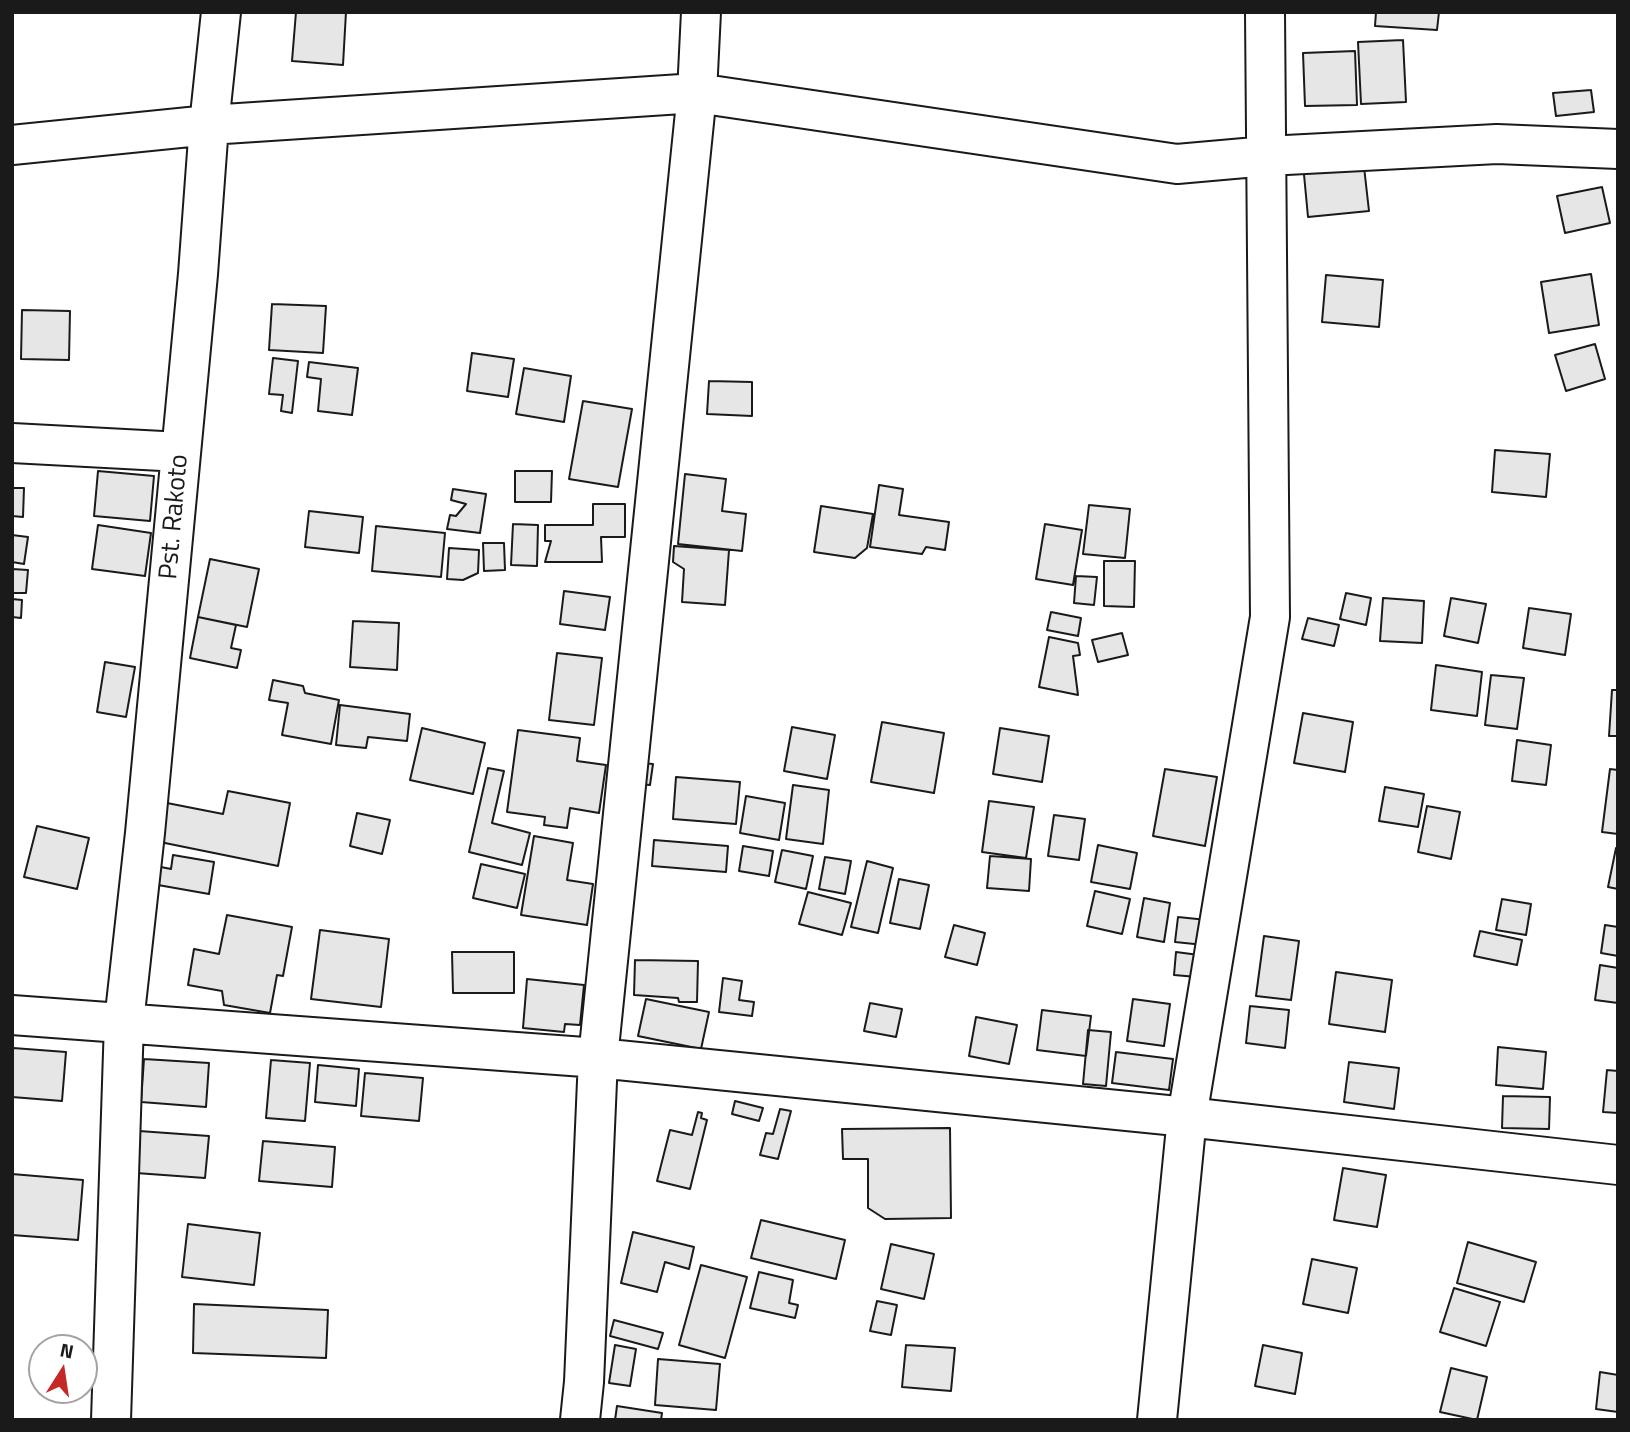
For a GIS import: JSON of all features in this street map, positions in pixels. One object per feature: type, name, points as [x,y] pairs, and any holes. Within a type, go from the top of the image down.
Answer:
[{"type":"street","name":"Pst. Rakoto","points":[[111,1420],[124,1022],[145,833],[221,12]]},
{"type":"street","points":[[580,1420],[584,1382],[597,1058],[697,93],[701,12]]},
{"type":"street","points":[[1157,1420],[1187,1117],[1270,617],[1265,12]]},
{"type":"street","points":[[12,145],[209,125],[697,93],[1177,164],[1267,156],[1497,144],[1618,149]]},
{"type":"street","points":[[12,443],[181,452]]},
{"type":"street","points":[[12,1015],[597,1058],[1187,1117],[1618,1165]]},
{"type":"building","points":[[296,12],[346,12],[343,65],[292,61]]},
{"type":"building","points":[[1376,12],[1439,12],[1437,30],[1375,26]]},
{"type":"building","points":[[1403,40],[1406,102],[1361,104],[1358,42]]},
{"type":"building","points":[[1355,51],[1357,105],[1305,106],[1303,53]]},
{"type":"building","points":[[1591,90],[1594,112],[1556,116],[1553,93]]},
{"type":"building","points":[[1363,158],[1369,211],[1308,217],[1303,164]]},
{"type":"building","points":[[1602,187],[1610,223],[1565,233],[1557,196]]},
{"type":"building","points":[[1591,274],[1599,325],[1549,333],[1541,282]]},
{"type":"building","points":[[1326,275],[1383,280],[1379,327],[1322,322]]},
{"type":"building","points":[[272,304],[326,306],[323,353],[269,350]]},
{"type":"building","points":[[22,310],[70,311],[69,360],[21,359]]},
{"type":"building","points":[[1595,344],[1605,379],[1566,391],[1555,355]]},
{"type":"building","points":[[472,353],[514,359],[508,397],[467,391]]},
{"type":"building","points":[[273,358],[298,361],[292,413],[281,411],[283,395],[269,394]]},
{"type":"building","points":[[309,362],[358,368],[352,415],[318,411],[321,379],[307,377]]},
{"type":"building","points":[[524,368],[571,376],[564,422],[516,414]]},
{"type":"building","points":[[709,381],[752,382],[752,416],[707,414]]},
{"type":"building","points":[[583,401],[632,409],[618,487],[569,479]]},
{"type":"building","points":[[1495,450],[1550,454],[1546,497],[1492,492]]},
{"type":"building","points":[[98,471],[154,476],[150,521],[94,516]]},
{"type":"building","points":[[515,471],[552,471],[551,502],[515,502]]},
{"type":"building","points":[[685,474],[726,479],[722,511],[746,514],[742,551],[678,544]]},
{"type":"building","points":[[879,485],[903,489],[899,515],[949,522],[945,550],[926,547],[922,554],[870,547]]},
{"type":"building","points":[[12,488],[24,488],[23,517],[12,516]]},
{"type":"building","points":[[453,489],[486,494],[480,533],[447,529],[450,515],[456,516],[466,504],[451,500]]},
{"type":"building","points":[[593,504],[625,504],[625,537],[601,537],[602,562],[545,562],[551,541],[545,541],[545,525],[593,525]]},
{"type":"building","points":[[1089,505],[1130,509],[1125,558],[1083,554]]},
{"type":"building","points":[[821,506],[873,514],[867,548],[855,558],[814,552]]},
{"type":"building","points":[[309,511],[363,517],[359,553],[305,547]]},
{"type":"building","points":[[513,524],[538,525],[537,566],[511,565]]},
{"type":"building","points":[[1045,524],[1082,530],[1073,585],[1036,579]]},
{"type":"building","points":[[98,525],[151,533],[145,576],[92,569]]},
{"type":"building","points":[[376,526],[445,533],[441,577],[372,571]]},
{"type":"building","points":[[12,535],[28,537],[24,564],[12,562]]},
{"type":"building","points":[[483,543],[504,543],[505,570],[484,571]]},
{"type":"building","points":[[674,546],[729,550],[725,605],[682,602],[684,569],[673,562]]},
{"type":"building","points":[[449,548],[479,550],[478,573],[463,580],[447,579]]},
{"type":"building","points":[[210,559],[259,569],[247,627],[198,617]]},
{"type":"building","points":[[1104,561],[1135,561],[1134,607],[1104,606]]},
{"type":"building","points":[[12,569],[28,570],[26,593],[12,593]]},
{"type":"building","points":[[1076,576],[1097,577],[1094,605],[1074,603]]},
{"type":"building","points":[[564,591],[610,597],[605,630],[560,624]]},
{"type":"building","points":[[1346,593],[1371,598],[1366,625],[1340,619]]},
{"type":"building","points":[[1383,598],[1424,601],[1422,643],[1380,641]]},
{"type":"building","points":[[1451,598],[1486,604],[1478,643],[1444,636]]},
{"type":"building","points":[[12,599],[22,600],[21,618],[12,617]]},
{"type":"building","points":[[1529,608],[1571,614],[1565,655],[1523,648]]},
{"type":"building","points":[[1051,612],[1081,618],[1078,636],[1047,630]]},
{"type":"building","points":[[198,617],[236,625],[231,648],[241,650],[237,668],[190,658]]},
{"type":"building","points":[[1308,618],[1339,625],[1334,646],[1302,639]]},
{"type":"building","points":[[353,621],[399,623],[397,670],[350,667]]},
{"type":"building","points":[[1122,633],[1128,655],[1098,662],[1092,640]]},
{"type":"building","points":[[1049,637],[1078,643],[1080,655],[1073,656],[1078,695],[1039,687]]},
{"type":"building","points":[[557,653],[602,658],[594,725],[549,720]]},
{"type":"building","points":[[105,662],[135,667],[126,717],[97,712]]},
{"type":"building","points":[[1436,665],[1482,672],[1477,716],[1431,710]]},
{"type":"building","points":[[1491,675],[1524,678],[1517,729],[1485,725]]},
{"type":"building","points":[[273,680],[303,686],[305,693],[339,700],[331,744],[282,735],[288,703],[269,700]]},
{"type":"building","points":[[1612,690],[1618,690],[1618,736],[1609,736]]},
{"type":"building","points":[[340,705],[410,714],[407,741],[368,737],[366,748],[336,745]]},
{"type":"building","points":[[1303,713],[1353,722],[1345,772],[1294,763]]},
{"type":"building","points":[[882,722],[944,733],[934,793],[871,782]]},
{"type":"building","points":[[792,727],[835,735],[827,779],[784,771]]},
{"type":"building","points":[[422,728],[485,743],[473,794],[410,780]]},
{"type":"building","points":[[1000,728],[1049,736],[1042,782],[993,774]]},
{"type":"building","points":[[518,730],[580,738],[577,761],[606,765],[599,813],[570,808],[567,828],[544,825],[545,817],[507,812]]},
{"type":"building","points":[[1517,740],[1551,745],[1546,785],[1512,781]]},
{"type":"building","points":[[641,763],[653,764],[650,785],[639,784]]},
{"type":"building","points":[[488,768],[504,771],[492,823],[530,833],[522,865],[469,852]]},
{"type":"building","points":[[1165,769],[1217,777],[1205,846],[1153,836]]},
{"type":"building","points":[[1610,769],[1618,770],[1618,834],[1602,832]]},
{"type":"building","points":[[676,777],[740,782],[736,824],[673,819]]},
{"type":"building","points":[[793,785],[829,790],[823,844],[786,839]]},
{"type":"building","points":[[1385,787],[1424,794],[1418,827],[1379,821]]},
{"type":"building","points":[[228,791],[290,803],[278,866],[160,842],[167,803],[223,814]]},
{"type":"building","points":[[746,796],[785,803],[779,840],[740,833]]},
{"type":"building","points":[[989,801],[1034,807],[1026,858],[982,852]]},
{"type":"building","points":[[1427,806],[1460,812],[1451,859],[1418,852]]},
{"type":"building","points":[[357,813],[390,820],[382,854],[350,846]]},
{"type":"building","points":[[1054,815],[1085,819],[1079,860],[1048,856]]},
{"type":"building","points":[[37,826],[89,838],[77,889],[24,877]]},
{"type":"building","points":[[534,836],[573,843],[567,880],[593,884],[587,925],[521,915]]},
{"type":"building","points":[[654,840],[728,846],[726,872],[652,866]]},
{"type":"building","points":[[1098,845],[1137,853],[1130,889],[1091,882]]},
{"type":"building","points":[[743,846],[773,851],[769,876],[739,871]]},
{"type":"building","points":[[1618,848],[1618,889],[1608,887]]},
{"type":"building","points":[[782,850],[813,856],[806,889],[775,882]]},
{"type":"building","points":[[173,855],[214,862],[209,894],[158,885],[161,867],[171,869]]},
{"type":"building","points":[[990,856],[1031,859],[1029,891],[987,888]]},
{"type":"building","points":[[825,857],[851,861],[845,894],[819,889]]},
{"type":"building","points":[[867,861],[893,868],[878,933],[851,927]]},
{"type":"building","points":[[481,864],[525,874],[517,908],[473,898]]},
{"type":"building","points":[[899,879],[929,885],[920,929],[890,923]]},
{"type":"building","points":[[1095,891],[1130,899],[1122,934],[1087,926]]},
{"type":"building","points":[[808,892],[851,903],[842,935],[799,924]]},
{"type":"building","points":[[1144,898],[1170,903],[1164,942],[1137,937]]},
{"type":"building","points":[[1502,899],[1531,904],[1526,935],[1496,930]]},
{"type":"building","points":[[227,915],[292,927],[283,976],[277,975],[270,1013],[224,1005],[222,991],[188,985],[194,949],[219,954]]},
{"type":"building","points":[[1178,917],[1207,920],[1204,945],[1175,942]]},
{"type":"building","points":[[954,925],[985,933],[977,965],[945,957]]},
{"type":"building","points":[[1605,925],[1618,927],[1618,956],[1601,953]]},
{"type":"building","points":[[320,930],[389,939],[381,1007],[311,999]]},
{"type":"building","points":[[1480,931],[1522,940],[1517,965],[1474,956]]},
{"type":"building","points":[[1264,936],[1299,941],[1291,1000],[1256,996]]},
{"type":"building","points":[[452,952],[514,952],[514,993],[453,993]]},
{"type":"building","points":[[1176,952],[1199,955],[1197,977],[1174,975]]},
{"type":"building","points":[[635,960],[698,961],[697,1002],[634,995]]},
{"type":"building","points":[[1600,965],[1618,968],[1618,1003],[1595,1000]]},
{"type":"building","points":[[1336,972],[1392,980],[1385,1032],[1329,1024]]},
{"type":"building","points":[[723,978],[742,981],[739,1000],[754,1002],[752,1016],[719,1012]]},
{"type":"building","points":[[527,979],[584,985],[580,1025],[565,1024],[564,1032],[523,1028]]},
{"type":"building","points":[[646,999],[709,1012],[701,1049],[638,1036]]},
{"type":"building","points":[[1133,999],[1170,1004],[1164,1046],[1127,1041]]},
{"type":"building","points":[[870,1003],[902,1009],[896,1037],[864,1031]]},
{"type":"building","points":[[1250,1006],[1289,1010],[1285,1048],[1246,1043]]},
{"type":"building","points":[[1042,1010],[1091,1016],[1086,1056],[1037,1050]]},
{"type":"building","points":[[976,1017],[1017,1025],[1009,1064],[969,1056]]},
{"type":"building","points":[[1088,1030],[1111,1032],[1106,1086],[1083,1084]]},
{"type":"building","points":[[1498,1047],[1546,1052],[1543,1089],[1496,1085]]},
{"type":"building","points":[[13,1048],[66,1052],[62,1101],[12,1097]]},
{"type":"building","points":[[1116,1052],[1173,1059],[1169,1090],[1112,1083]]},
{"type":"building","points":[[144,1059],[209,1063],[206,1107],[141,1102]]},
{"type":"building","points":[[271,1060],[310,1063],[305,1121],[266,1118]]},
{"type":"building","points":[[1349,1062],[1399,1068],[1394,1109],[1344,1102]]},
{"type":"building","points":[[318,1065],[359,1069],[356,1106],[315,1102]]},
{"type":"building","points":[[1607,1070],[1618,1071],[1618,1113],[1603,1112]]},
{"type":"building","points":[[365,1073],[423,1078],[419,1121],[361,1116]]},
{"type":"building","points":[[1503,1096],[1550,1097],[1549,1129],[1502,1128]]},
{"type":"building","points":[[735,1101],[763,1108],[759,1121],[732,1114]]},
{"type":"building","points":[[780,1109],[791,1111],[778,1159],[760,1155],[766,1133],[773,1134]]},
{"type":"building","points":[[698,1112],[702,1113],[701,1118],[707,1120],[690,1189],[657,1181],[670,1130],[692,1135]]},
{"type":"building","points":[[950,1128],[951,1218],[885,1219],[868,1208],[868,1159],[843,1159],[842,1129]]},
{"type":"building","points":[[139,1131],[209,1136],[205,1178],[136,1173]]},
{"type":"building","points":[[263,1141],[335,1147],[332,1187],[259,1181]]},
{"type":"building","points":[[1343,1168],[1386,1175],[1377,1227],[1334,1220]]},
{"type":"building","points":[[12,1174],[83,1180],[78,1240],[12,1235]]},
{"type":"building","points":[[761,1220],[845,1240],[836,1279],[751,1258]]},
{"type":"building","points":[[188,1224],[260,1233],[254,1285],[182,1277]]},
{"type":"building","points":[[633,1232],[694,1247],[689,1269],[665,1262],[657,1292],[621,1283]]},
{"type":"building","points":[[1468,1242],[1536,1262],[1524,1302],[1457,1283]]},
{"type":"building","points":[[891,1244],[934,1254],[924,1299],[881,1289]]},
{"type":"building","points":[[1312,1259],[1357,1268],[1348,1313],[1303,1304]]},
{"type":"building","points":[[701,1265],[747,1277],[725,1358],[679,1345]]},
{"type":"building","points":[[759,1272],[793,1280],[789,1303],[798,1305],[795,1318],[750,1308]]},
{"type":"building","points":[[1454,1288],[1500,1302],[1486,1346],[1440,1332]]},
{"type":"building","points":[[877,1301],[897,1305],[891,1335],[870,1331]]},
{"type":"building","points":[[194,1304],[328,1310],[326,1358],[193,1353]]},
{"type":"building","points":[[614,1320],[663,1333],[658,1349],[610,1336]]},
{"type":"building","points":[[615,1345],[636,1349],[630,1386],[609,1383]]},
{"type":"building","points":[[906,1345],[955,1348],[951,1391],[902,1387]]},
{"type":"building","points":[[1263,1345],[1302,1353],[1295,1394],[1255,1386]]},
{"type":"building","points":[[658,1359],[720,1364],[716,1410],[655,1405]]},
{"type":"building","points":[[1451,1368],[1487,1377],[1477,1420],[1440,1412]]},
{"type":"building","points":[[1600,1372],[1618,1375],[1618,1412],[1596,1409]]},
{"type":"building","points":[[617,1406],[662,1413],[661,1420],[615,1420]]}]
